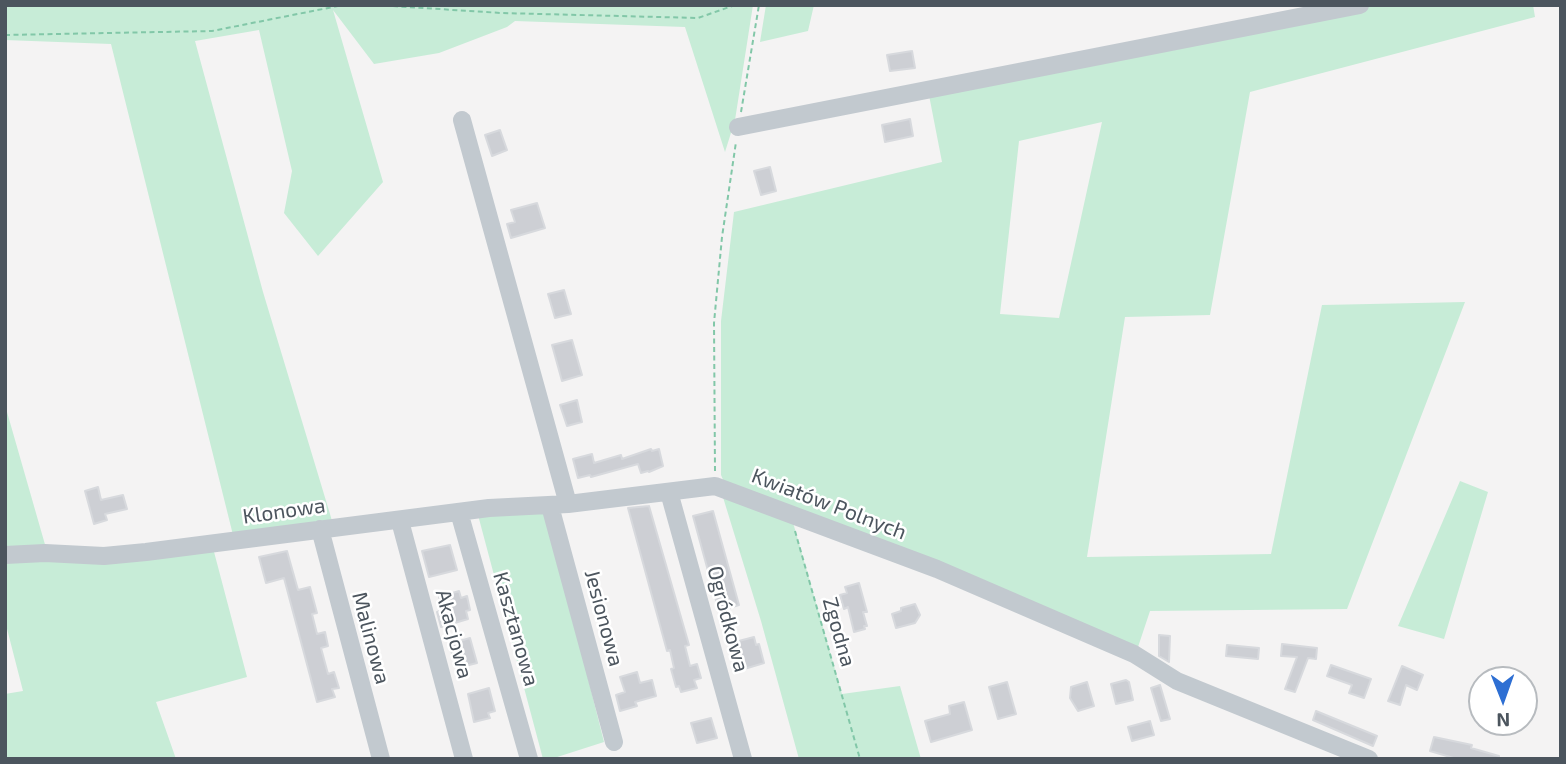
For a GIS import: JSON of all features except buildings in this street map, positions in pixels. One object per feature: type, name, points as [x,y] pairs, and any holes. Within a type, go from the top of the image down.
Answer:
[{"type":"street","points":[[738,127],[1360,5]]},
{"type":"street","points":[[462,120],[559,505]]},
{"type":"street","name":"Klonowa","points":[[5,555],[115,555],[489,508],[559,505],[715,486]]},
{"type":"street","name":"Kwiatów Polnych","points":[[715,486],[937,569],[1134,654],[1177,681],[1369,759]]},
{"type":"street","name":"Ogródkowa","points":[[669,492],[743,759]]},
{"type":"street","name":"Jesionowa","points":[[559,505],[614,742]]},
{"type":"street","name":"Kasztanowa","points":[[459,512],[529,759]]},
{"type":"street","name":"Akacjowa","points":[[400,521],[464,759]]},
{"type":"street","name":"Malinowa","points":[[320,529],[381,759]]},
{"type":"path","points":[[5,35],[212,31],[343,5]]},
{"type":"path","points":[[376,5],[501,13],[698,18],[735,5]]},
{"type":"path","points":[[715,486],[715,323],[722,237],[759,5]]},
{"type":"path","name":"Zgodna","points":[[790,514],[860,759]]},
{"type":"green space","points":[[5,5],[753,5],[735,120],[725,152],[685,27],[515,21],[507,27],[439,53],[374,64],[333,10],[383,182],[318,256],[284,213],[292,171],[259,30],[195,41],[263,292],[333,524],[233,535],[111,44],[5,40]]},
{"type":"green space","points":[[766,5],[814,5],[808,31],[760,42]]},
{"type":"green space","points":[[1360,5],[1533,5],[1535,17],[1250,92],[1210,315],[1125,317],[1087,557],[1271,554],[1322,305],[1465,302],[1347,609],[1150,611],[1137,650],[724,482],[721,475],[721,321],[734,212],[942,162],[928,90]],"holes":[[[1102,122],[1059,318],[1000,314],[1019,141]]]},
{"type":"green space","points":[[5,405],[46,548],[5,550]]},
{"type":"green space","points":[[1460,481],[1488,492],[1444,639],[1398,626]]},
{"type":"green space","points":[[722,494],[792,519],[842,694],[900,686],[921,759],[799,759]]},
{"type":"green space","points":[[546,511],[604,742],[551,759],[543,759],[478,515]]},
{"type":"green space","points":[[213,548],[247,677],[156,702],[176,759],[5,759],[5,694],[23,691],[5,621],[5,561]]}]
